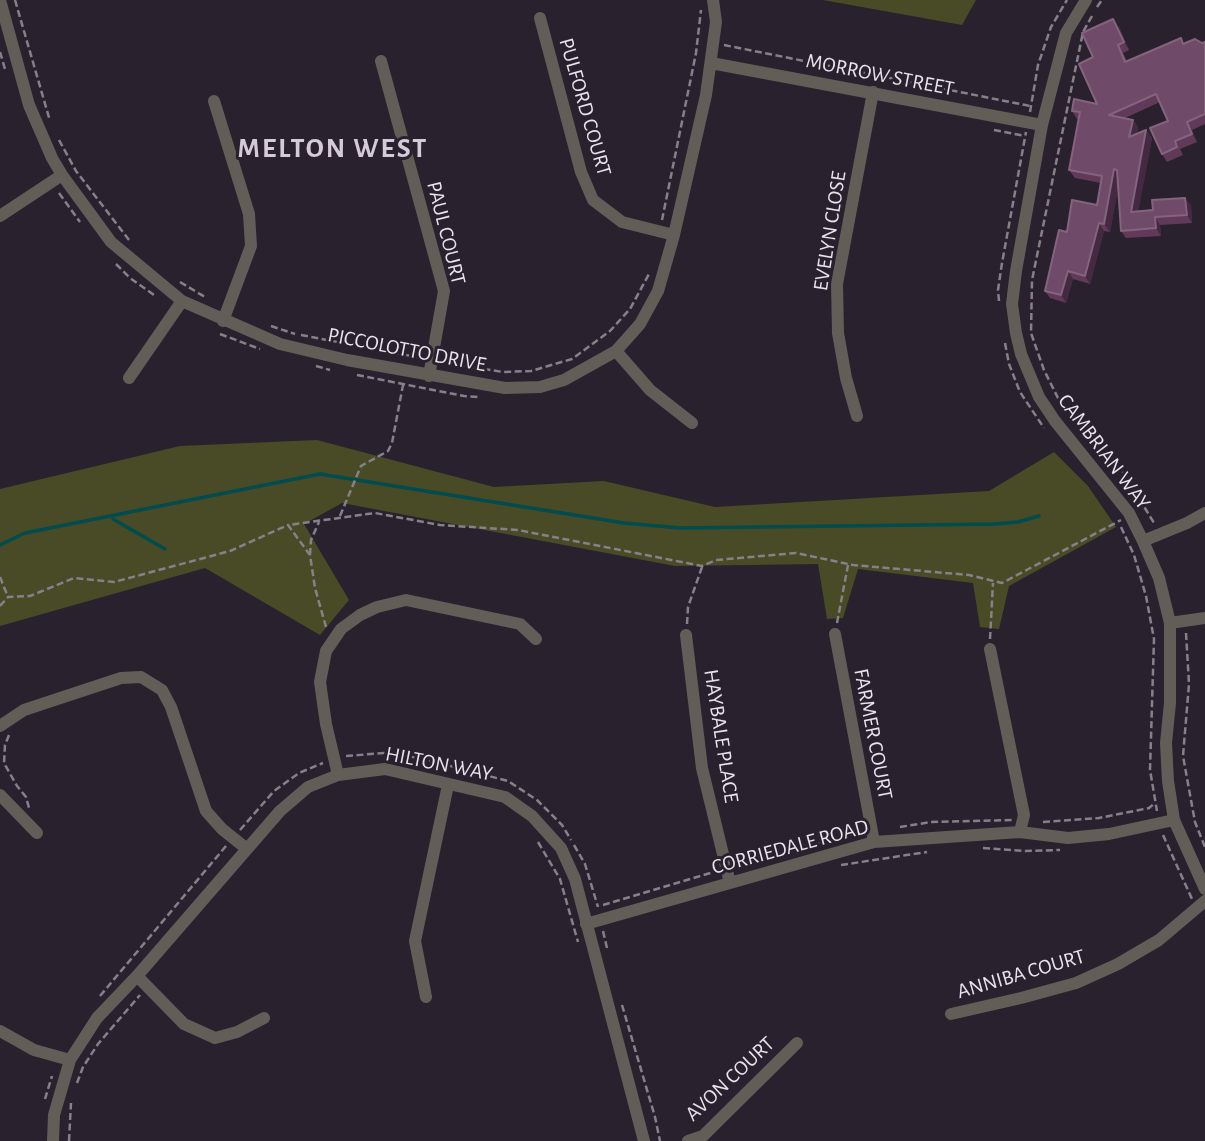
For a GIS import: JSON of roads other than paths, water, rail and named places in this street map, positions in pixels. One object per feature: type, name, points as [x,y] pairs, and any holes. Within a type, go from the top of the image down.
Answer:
[{"type":"street","name":"PICCOLOTTO DRIVE","points":[[0,0],[29,105],[57,178],[111,242],[179,305],[280,344],[429,376],[505,388],[540,387],[564,380],[616,351],[640,324],[658,291],[716,64],[713,0]]},
{"type":"street","name":"CAMBRIAN WAY","points":[[1086,0],[1066,33],[1042,125],[1012,304],[1021,354],[1039,397],[1130,515],[1176,622],[1166,743],[1168,781],[1174,820],[1205,889]]},
{"type":"street","name":"PULFORD COURT","points":[[540,18],[581,172],[593,200],[622,222],[674,235]]},
{"type":"street","name":"PAUL COURT","points":[[382,61],[444,292],[429,376]]},
{"type":"street","name":"MORROW STREET","points":[[716,64],[1042,125]]},
{"type":"street","name":"EVELYN CLOSE","points":[[857,416],[846,379],[838,333],[837,285],[873,92]]},
{"type":"street","points":[[214,101],[249,214],[251,246],[223,321]]},
{"type":"street","points":[[0,216],[57,178]]},
{"type":"street","points":[[129,378],[179,305]]},
{"type":"street","points":[[616,351],[650,390],[692,423]]},
{"type":"street","points":[[1143,541],[1205,513]]},
{"type":"street","points":[[338,775],[320,682],[326,651],[341,629],[360,615],[377,607],[406,600],[520,624],[536,639]]},
{"type":"street","points":[[1176,622],[1205,618]]},
{"type":"street","name":"FARMER COURT","points":[[835,634],[874,842]]},
{"type":"street","name":"HAYBALE PLACE","points":[[686,635],[702,768],[730,883]]},
{"type":"street","points":[[990,649],[1024,815],[1020,832]]},
{"type":"street","points":[[6,728],[24,710],[121,678],[141,677],[162,690],[167,699],[206,811],[227,842],[247,849]]},
{"type":"street","name":"HILTON WAY","points":[[53,1141],[54,1115],[65,1059],[97,1018],[137,976],[280,811],[309,787],[338,775],[385,769],[505,797],[532,816],[561,848],[575,879],[645,1141]]},
{"type":"street","points":[[426,997],[415,941],[418,916],[448,785]]},
{"type":"street","points":[[0,795],[37,833]]},
{"type":"street","name":"CORRIEDALE ROAD","points":[[586,924],[874,842],[1020,832],[1068,838],[1109,834],[1174,820]]},
{"type":"street","name":"ANNIBA COURT","points":[[951,1014],[1076,983],[1118,964],[1159,940],[1205,901]]},
{"type":"street","points":[[137,976],[184,1024],[215,1038],[237,1032],[264,1018]]},
{"type":"street","points":[[0,1031],[34,1050],[65,1059]]},
{"type":"street","name":"AVON COURT","points":[[688,1141],[703,1136],[797,1043]]},
{"type":"waterway","points":[[0,545],[25,533],[320,474],[624,523],[681,528],[994,524],[1018,522],[1039,516]]},
{"type":"waterway","points":[[113,519],[165,549]]},
{"type":"district","name":"MELTON WEST","points":[[333,149]]}]
